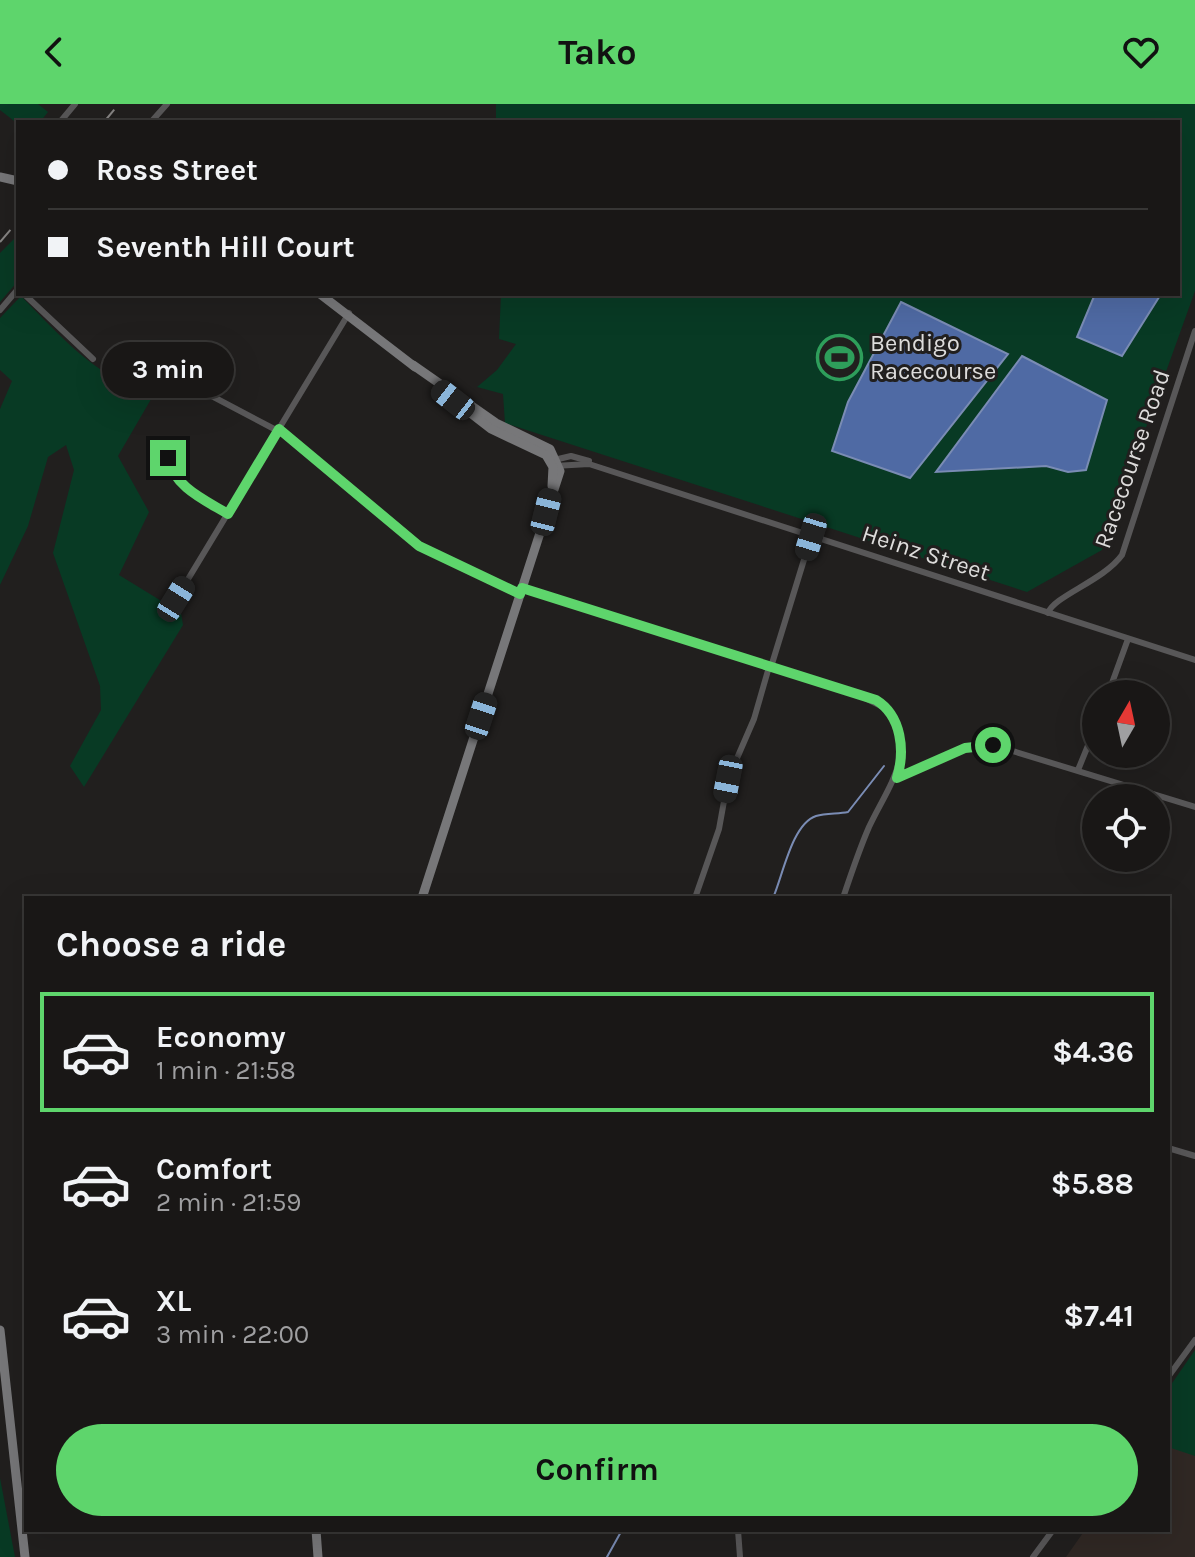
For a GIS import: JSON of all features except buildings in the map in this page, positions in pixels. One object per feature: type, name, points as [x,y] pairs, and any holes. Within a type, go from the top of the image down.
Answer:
[{"type":"street","points":[[62,120],[75,104]]},
{"type":"street","points":[[153,120],[167,104]]},
{"type":"street","points":[[0,310],[16,291]]},
{"type":"street","points":[[26,296],[93,359]]},
{"type":"street","points":[[323,296],[469,408],[511,432],[544,445],[555,463],[559,482],[423,896]]},
{"type":"street","points":[[176,599],[349,313]]},
{"type":"street","name":"Racecourse Road","points":[[1048,613],[1055,602],[1096,581],[1122,555],[1195,331]]},
{"type":"street","points":[[168,373],[278,430],[419,546],[521,591],[867,697],[889,710],[896,722],[900,746],[897,778],[863,840],[844,896]]},
{"type":"street","points":[[168,458],[171,469],[186,487],[228,514]]},
{"type":"street","name":"Heinz Street","points":[[555,463],[576,462],[599,467],[1195,660]]},
{"type":"street","points":[[696,896],[719,829],[728,779],[754,719],[811,537]]},
{"type":"street","points":[[1113,680],[1128,639]]},
{"type":"street","points":[[897,778],[905,777],[955,751],[983,745],[1002,747],[1195,807]]},
{"type":"street","points":[[1078,770],[1082,760]]},
{"type":"street","points":[[1170,1149],[1195,1156]]},
{"type":"street","points":[[0,1330],[25,1557]]},
{"type":"street","points":[[1170,1374],[1195,1340]]},
{"type":"street","points":[[316,1532],[318,1557]]},
{"type":"street","points":[[738,1532],[740,1557]]},
{"type":"street","points":[[1033,1557],[1052,1532]]},
{"type":"shaded area","points":[[1195,1376],[1195,1557],[1066,1557],[1084,1532],[1170,1532],[1170,1411]]},
{"type":"green space","points":[[0,104],[38,104],[48,112],[42,120],[16,120],[16,122],[0,110]]},
{"type":"green space","name":"Bendigo Racecourse","points":[[496,104],[1195,104],[1195,291],[1102,550],[1027,592],[505,423],[503,394],[477,387],[497,370],[516,344],[499,339],[501,296],[1180,296],[1180,120],[496,120]]},
{"type":"green space","points":[[16,237],[16,283],[0,302],[0,253]]},
{"type":"green space","points":[[21,296],[71,346],[101,370],[130,383],[161,382],[118,456],[149,512],[119,575],[181,613],[183,625],[84,787],[70,766],[101,710],[100,686],[53,553],[74,470],[66,445],[48,457],[28,526],[0,585],[0,409],[12,381],[0,370],[0,318]]},
{"type":"green space","points":[[1195,1350],[1195,1456],[1170,1448],[1170,1386]]},
{"type":"green space","points":[[0,1478],[15,1557],[0,1557]]},
{"type":"water","points":[[1094,296],[1160,296],[1122,356],[1077,337]]},
{"type":"water","points":[[901,302],[1008,354],[910,478],[832,451],[848,402]]},
{"type":"water","points":[[1022,356],[1107,400],[1086,470],[1068,472],[1046,466],[936,472]]},
{"type":"waterway","points":[[774,896],[789,851],[801,829],[816,816],[848,812],[884,766]]},
{"type":"waterway","points":[[607,1557],[621,1532]]},
{"type":"railway","points":[[106,120],[119,104]]},
{"type":"railway","points":[[0,242],[16,223]]},
{"type":"place","name":"Bendigo Racecourse","points":[[839,357]]},
{"type":"route","points":[[168,458],[171,469],[186,487],[228,514],[279,429],[411,540],[449,564],[520,594],[522,588],[876,700],[889,710],[896,722],[901,755],[897,778],[905,777],[955,751],[993,745]]}]
